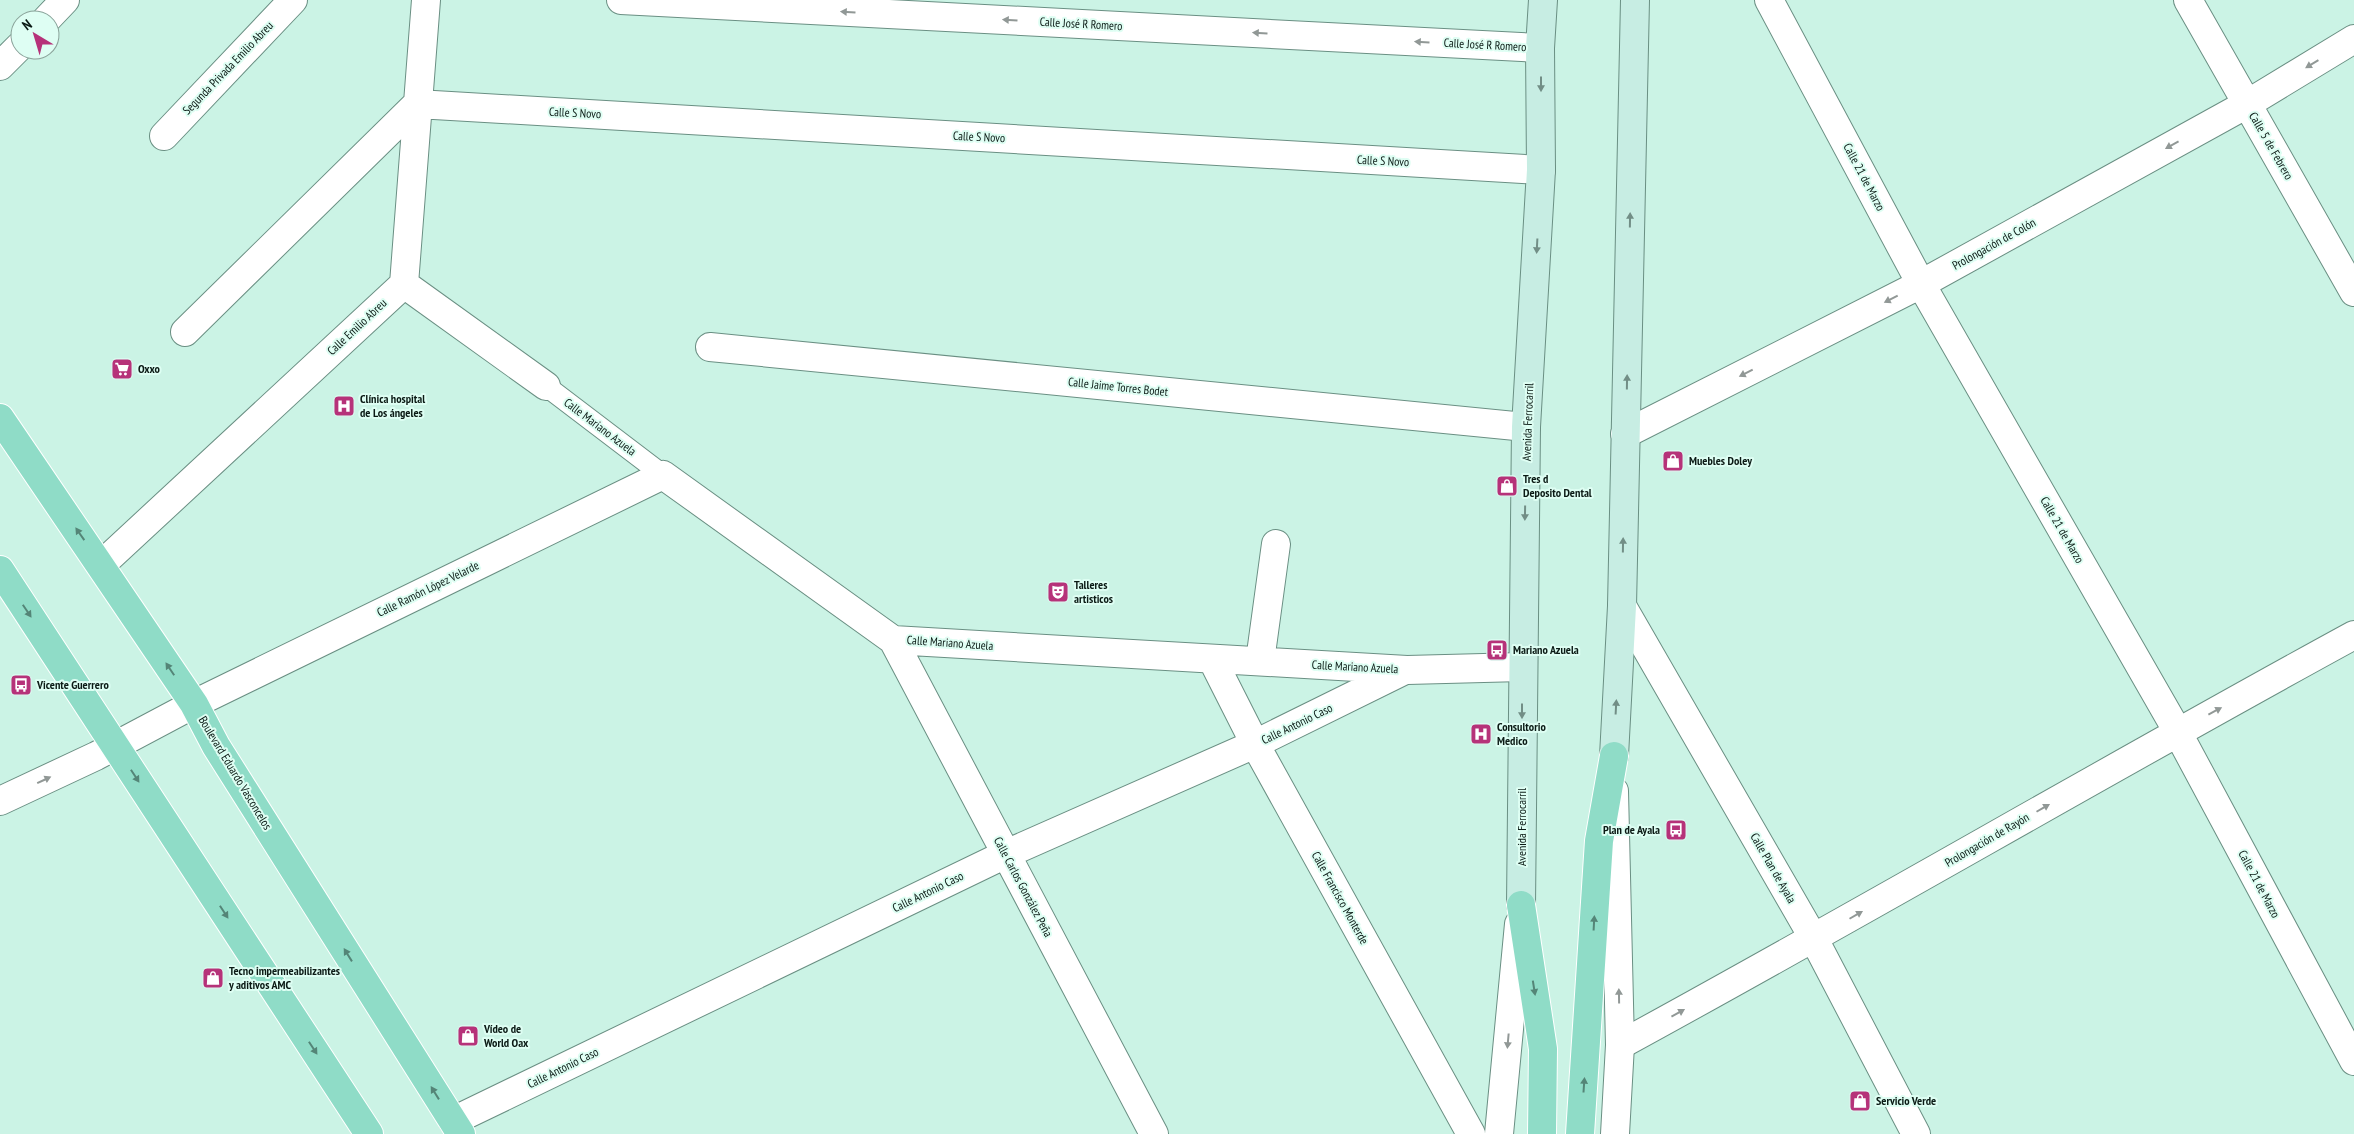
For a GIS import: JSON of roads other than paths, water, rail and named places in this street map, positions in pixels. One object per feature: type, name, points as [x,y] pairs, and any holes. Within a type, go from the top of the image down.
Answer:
[{"type":"main road","name":"Avenida Ferrocarril","points":[[1542,1134],[1543,1049],[1521,905],[1526,427],[1541,170],[1540,48],[1543,0]]},
{"type":"main road","points":[[1580,1134],[1599,841],[1614,756],[1622,606],[1635,0]]},
{"type":"main road","name":"Boulevard Eduardo Vasconcelos","points":[[0,418],[194,704],[216,746],[457,1128]]},
{"type":"main road","points":[[0,570],[369,1134]]},
{"type":"street","points":[[56,10],[65,0]]},
{"type":"street","name":"Segunda Privada Emilio Abreu","points":[[164,136],[293,0]]},
{"type":"street","points":[[404,284],[426,0]]},
{"type":"street","name":"Calle José R Romero","points":[[621,0],[1540,48]]},
{"type":"street","name":"Calle 21 de Marzo","points":[[1769,0],[1921,284],[2177,732],[2354,1061]]},
{"type":"street","name":"Calle 5 de Febrero","points":[[2188,0],[2354,292]]},
{"type":"street","name":"Prolongación de Colón","points":[[1626,434],[1921,284],[2247,104],[2354,39]]},
{"type":"street","points":[[0,66],[10,56]]},
{"type":"street","points":[[185,332],[417,104]]},
{"type":"street","name":"Calle S Novo","points":[[417,104],[1541,170]]},
{"type":"street","name":"Calle Mariano Azuela","points":[[404,284],[546,386]]},
{"type":"street","name":"Calle Emilio Abreu","points":[[101,565],[404,284]]},
{"type":"street","name":"Calle Jaime Torres Bodet","points":[[710,347],[1526,427]]},
{"type":"street","name":"Calle Mariano Azuela","points":[[663,475],[893,640],[1407,670],[1522,667]]},
{"type":"street","name":"Calle Ramón López Velarde","points":[[0,801],[116,746],[194,704],[663,475]]},
{"type":"street","points":[[1260,661],[1276,544]]},
{"type":"street","name":"Calle Plan de Ayala","points":[[1622,606],[1814,939],[1916,1134]]},
{"type":"street","name":"Prolongación de Rayón","points":[[1620,1045],[1814,939],[2177,732],[2354,635]]},
{"type":"street","name":"Calle Carlos González Peña","points":[[893,640],[1154,1134]]},
{"type":"street","name":"Calle Francisco Monterde","points":[[1212,659],[1255,744],[1471,1134]]},
{"type":"street","name":"Calle Antonio Caso","points":[[457,1128],[1006,854],[1255,744],[1407,670]]},
{"type":"street","points":[[1614,756],[1620,1045],[1615,1134]]},
{"type":"street","name":"Avenida Ferrocarril","points":[[1499,1134],[1521,905]]},
{"type":"lane","name":"Calle Mariano Azuela","points":[[546,386],[663,475]]},
{"type":"place","name":"Oxxo","points":[[122,369]]},
{"type":"place","name":"Clínica hospital de Los ángeles","points":[[344,406]]},
{"type":"place","name":"Muebles Doley","points":[[1673,461]]},
{"type":"place","name":"Tres d Deposito Dental","points":[[1507,486]]},
{"type":"place","name":"Talleres artisticos","points":[[1058,592]]},
{"type":"place","name":"Mariano Azuela","points":[[1497,650]]},
{"type":"place","name":"Vicente Guerrero","points":[[21,685]]},
{"type":"place","name":"Consultorio Medico","points":[[1481,734]]},
{"type":"place","name":"Plan de Ayala","points":[[1676,830]]},
{"type":"place","name":"Tecno impermeabilizantes y aditivos AMC","points":[[213,978]]},
{"type":"place","name":"Vídeo de World Oax","points":[[468,1036]]},
{"type":"place","name":"Servicio Verde","points":[[1860,1101]]}]
